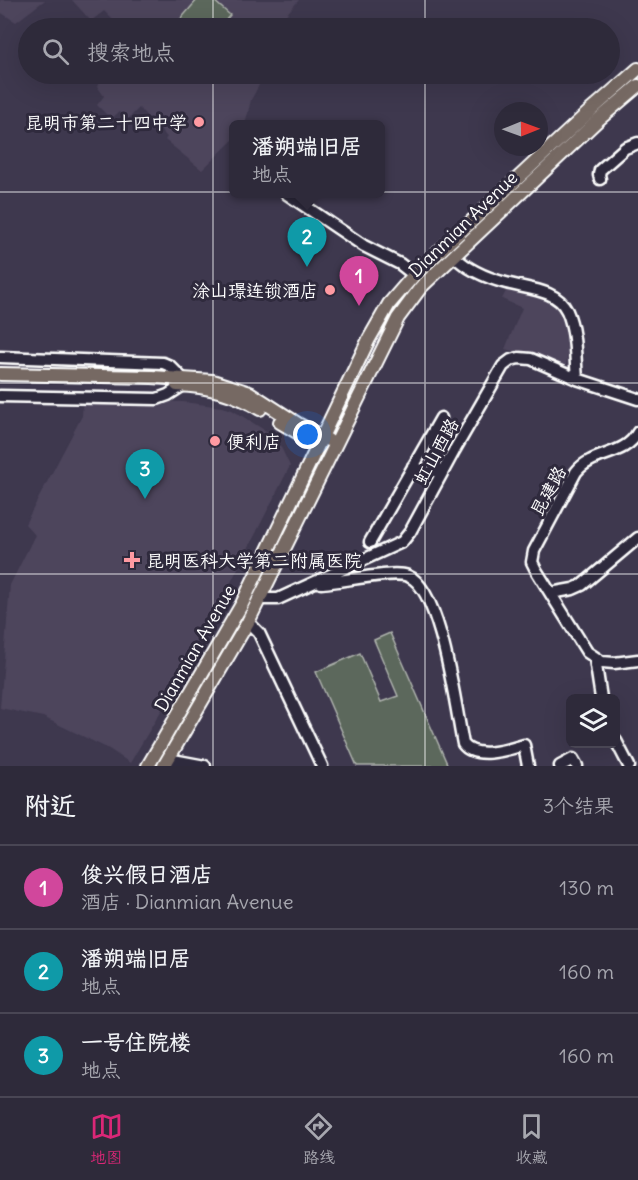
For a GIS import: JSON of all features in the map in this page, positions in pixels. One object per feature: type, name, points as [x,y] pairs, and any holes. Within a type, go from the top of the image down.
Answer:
[{"type":"main road","name":"Dianmian Avenue","points":[[166,763],[248,622],[327,444],[369,339],[389,304],[414,275],[638,69]]},
{"type":"main road","name":"Dianmian Avenue","points":[[148,766],[242,604],[327,444],[398,318],[421,287],[598,120],[638,86]]},
{"type":"main road","points":[[0,374],[182,382],[213,381],[245,390],[327,444]]},
{"type":"main road","points":[[0,381],[152,381]]},
{"type":"street","points":[[600,179],[598,175],[600,170],[625,148],[638,143]]},
{"type":"street","points":[[292,198],[364,246],[400,264],[414,275]]},
{"type":"street","points":[[454,256],[474,271],[506,283],[554,296],[563,304],[571,326],[577,379]]},
{"type":"street","points":[[0,357],[163,363],[170,366],[182,382],[168,395],[157,399],[0,396]]},
{"type":"street","name":"虹山西路","points":[[258,599],[278,598],[402,542],[410,532],[504,366],[511,360],[531,359],[577,379],[638,399]]},
{"type":"street","points":[[370,542],[441,418]]},
{"type":"street","name":"昆建路","points":[[595,659],[586,652],[532,561],[534,551],[581,465],[625,448],[634,440],[638,432]]},
{"type":"street","points":[[413,466],[427,473],[438,469],[444,470]]},
{"type":"street","points":[[551,593],[582,585],[638,538]]},
{"type":"street","points":[[315,583],[398,574],[409,576],[418,583],[425,591],[437,621],[463,744],[467,750],[474,753],[508,750],[524,745],[528,766]]},
{"type":"street","points":[[248,622],[259,633],[322,766]]},
{"type":"street","points":[[595,659],[614,663],[638,660]]},
{"type":"street","points":[[595,659],[600,694]]},
{"type":"street","points":[[619,748],[629,766]]},
{"type":"street","points":[[560,766],[573,759],[577,766]]},
{"type":"street","points":[[166,763],[204,766]]},
{"type":"shaded area","points":[[0,0],[45,0],[21,18],[18,18],[16,22],[0,12]]},
{"type":"shaded area","points":[[72,0],[299,0],[283,18],[111,18],[104,11],[95,18],[88,18]]},
{"type":"shaded area","name":"昆明市第二十四中学","points":[[99,84],[260,84],[251,100],[246,120],[229,120],[229,144],[202,170],[165,140],[167,137],[139,108],[127,120],[119,112],[111,119],[97,105],[104,96],[97,86]]},
{"type":"shaded area","points":[[509,285],[543,293],[554,302],[565,321],[569,349],[566,365],[505,349],[522,308],[502,299]]},
{"type":"shaded area","name":"昆明医科大学第二附属医院","points":[[83,400],[183,402],[232,410],[276,437],[290,466],[228,588],[164,706],[130,763],[109,749],[43,717],[0,708],[10,585],[35,535],[25,524],[82,416]]},
{"type":"green space","points":[[197,0],[213,0],[230,15],[227,18],[182,18]]},
{"type":"green space","points":[[390,633],[448,766],[357,766],[316,672],[360,653],[381,702],[398,696],[374,640]]},
{"type":"place","name":"昆明市第二十四中学","points":[[199,122]]},
{"type":"place","name":"潘朔端旧居","points":[[307,267]]},
{"type":"place","name":"涂山璟连锁酒店","points":[[330,290]]},
{"type":"place","name":"俊兴假日酒店","points":[[359,306]]},
{"type":"place","name":"便利店","points":[[215,441]]},
{"type":"place","name":"一号住院楼","points":[[145,499]]},
{"type":"place","name":"昆明医科大学第二附属医院","points":[[132,560]]}]
